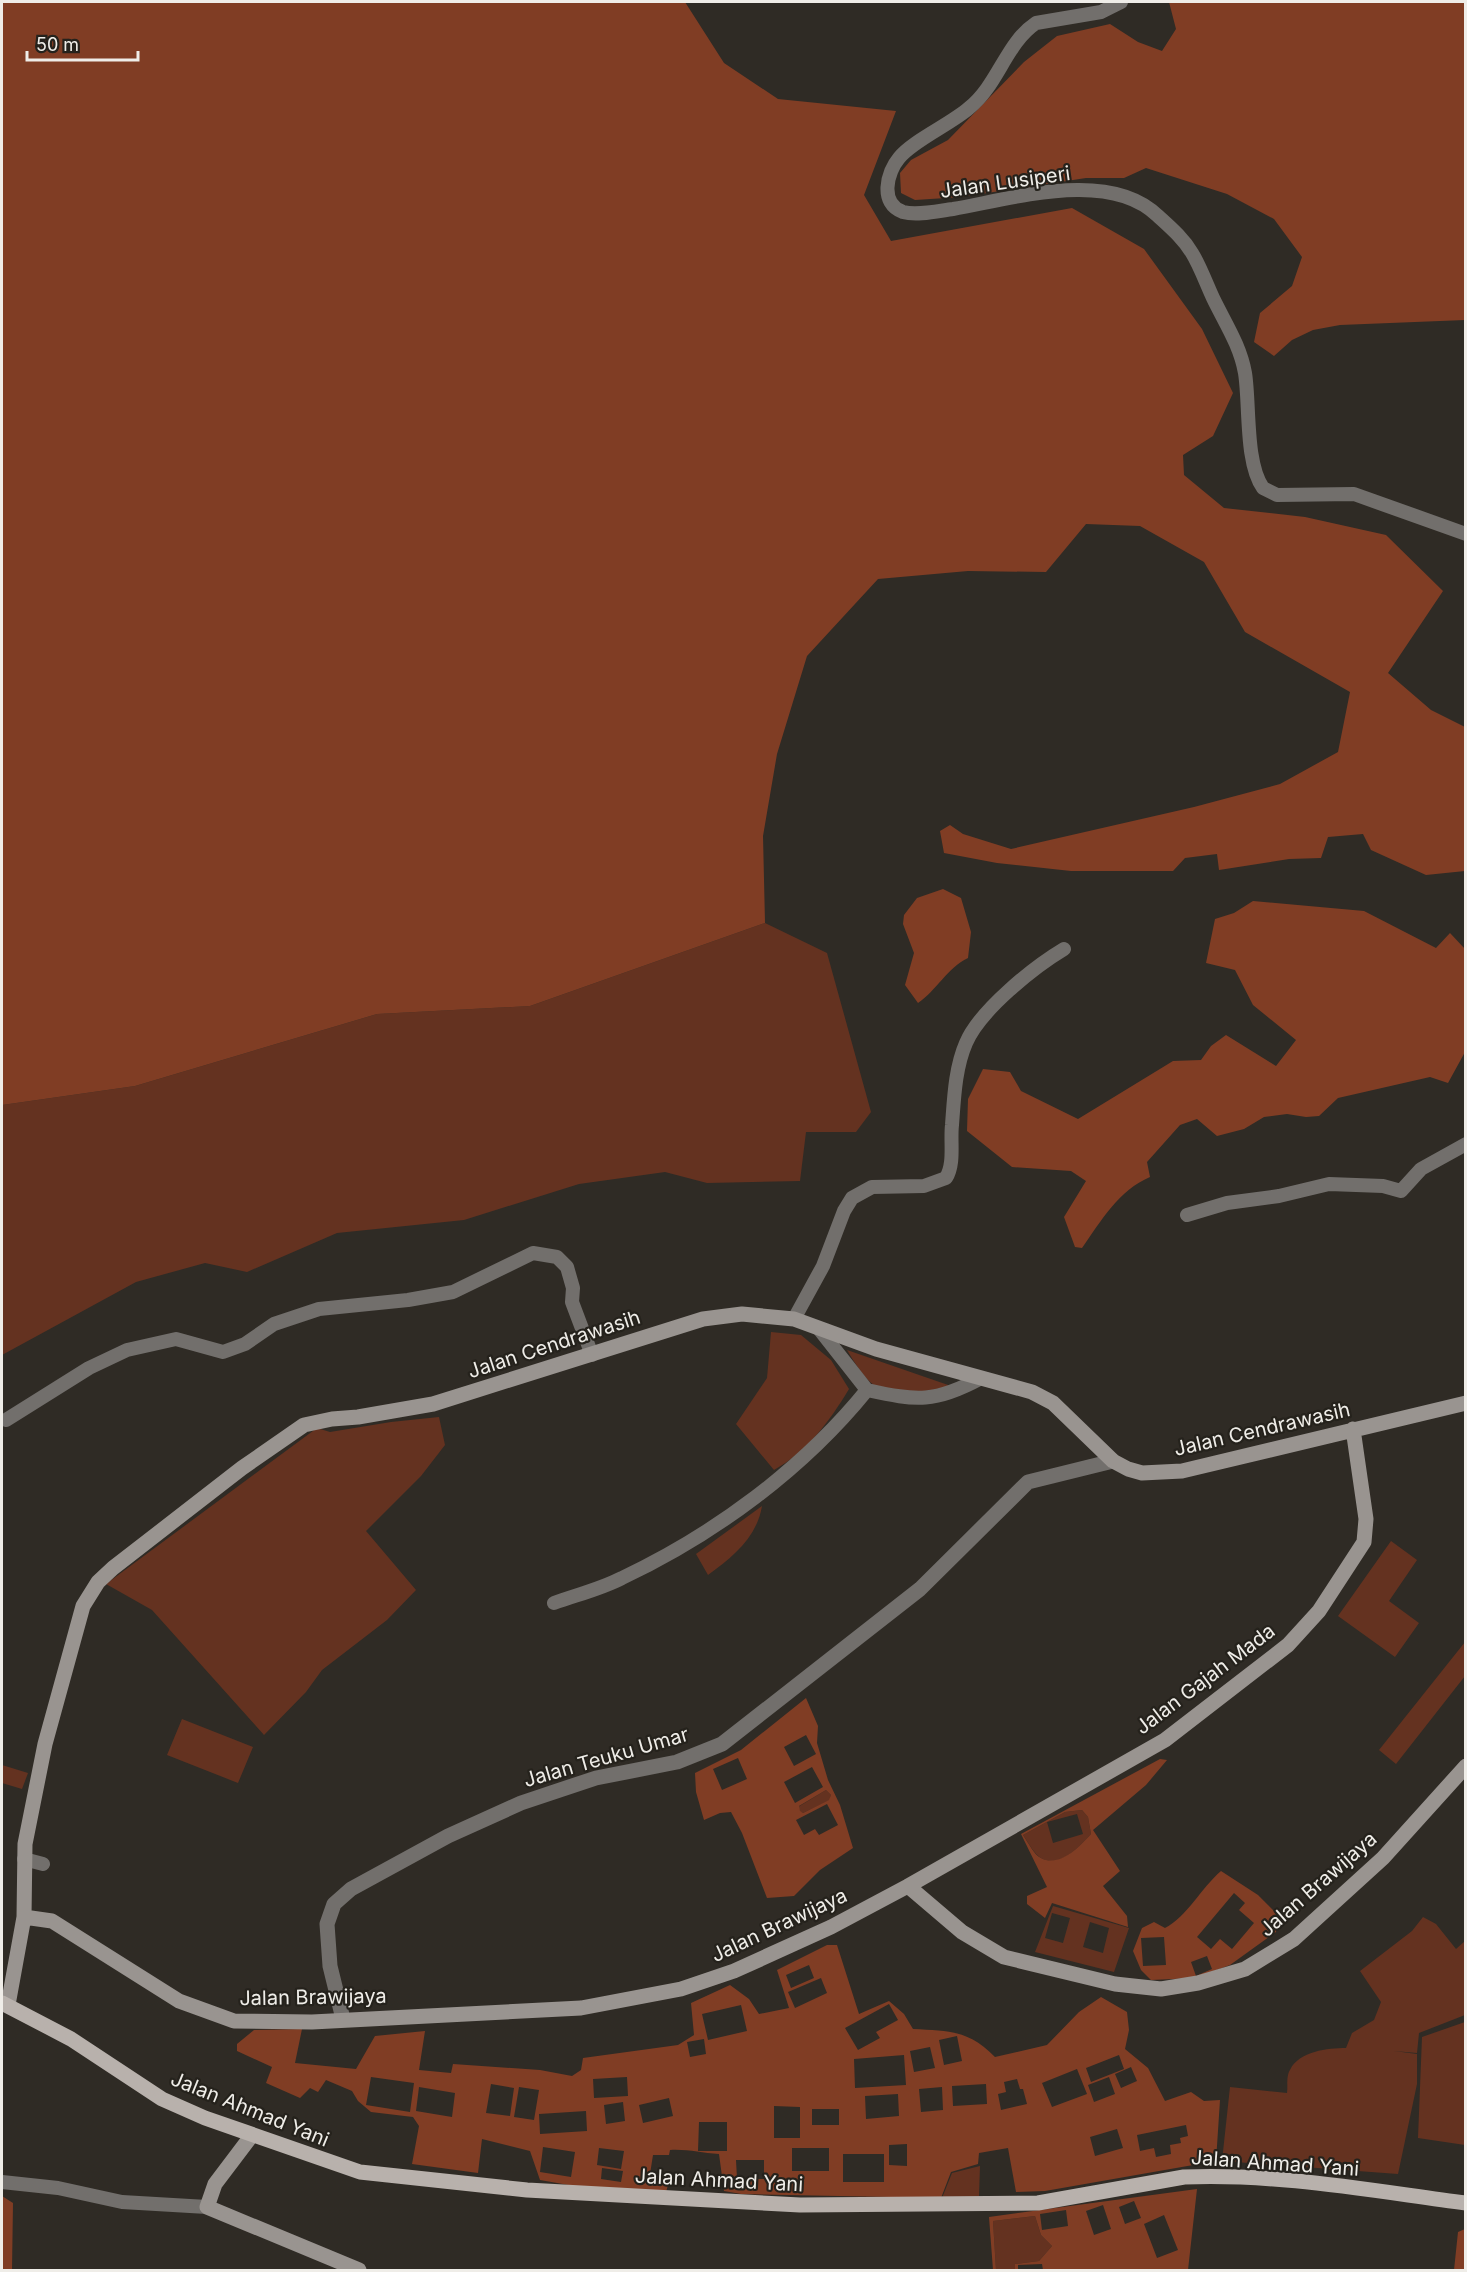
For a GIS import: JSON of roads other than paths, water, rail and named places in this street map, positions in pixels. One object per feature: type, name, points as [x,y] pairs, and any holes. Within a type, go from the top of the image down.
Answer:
[{"type":"main road","name":"Jalan Cendrawasih","points":[[5,2004],[24,1917],[24,1859],[45,1744],[83,1606],[98,1582],[113,1568],[242,1468],[304,1425],[433,1404],[703,1319],[742,1314],[794,1319],[876,1349],[1032,1392],[1053,1403],[1113,1461],[1142,1473],[1182,1471],[1466,1403]]},
{"type":"main road","name":"Jalan Gajah Mada","points":[[908,1886],[1165,1740],[1236,1687],[1301,1632],[1319,1611],[1364,1542],[1366,1519],[1353,1429]]},
{"type":"main road","name":"Jalan Brawijaya","points":[[24,1917],[45,1919],[62,1927],[150,1985],[205,2012],[234,2020],[312,2022],[580,2008],[681,1989],[745,1966],[831,1927],[908,1886],[962,1932],[1004,1957],[1115,1984],[1161,1989],[1198,1983],[1245,1969],[1294,1939],[1383,1858],[1466,1766]]},
{"type":"main road","name":"Jalan Ahmad Yani","points":[[5,2004],[71,2039],[162,2099],[252,2135],[360,2172],[527,2190],[801,2205],[1038,2203],[1173,2178],[1208,2176],[1287,2181],[1466,2203]]},
{"type":"main road","points":[[252,2135],[214,2184],[207,2207],[359,2271]]},
{"type":"street","name":"Jalan Lusiperi","points":[[1121,2],[1101,12],[1036,23],[1028,28],[999,73],[971,108],[899,157],[887,178],[893,204],[906,213],[933,212],[1070,189],[1113,192],[1139,202],[1163,221],[1192,254],[1231,330],[1245,372],[1251,444],[1259,483],[1263,489],[1277,495],[1354,494],[1466,534]]},
{"type":"street","points":[[794,1319],[823,1266],[844,1211],[852,1198],[872,1187],[924,1186],[946,1178],[951,1166],[951,1137],[956,1090],[966,1044],[975,1028],[1008,992],[1025,976],[1064,949]]},
{"type":"street","points":[[1186,1215],[1227,1203],[1279,1196],[1329,1184],[1383,1186],[1401,1191],[1421,1169],[1466,1144]]},
{"type":"street","points":[[6,1420],[89,1368],[127,1350],[176,1339],[223,1352],[245,1344],[274,1324],[318,1309],[408,1300],[453,1292],[533,1253],[557,1257],[567,1267],[573,1302],[592,1355]]},
{"type":"street","points":[[819,1329],[867,1390],[923,1399],[946,1395],[981,1378]]},
{"type":"street","points":[[554,1603],[621,1579],[721,1520],[821,1443],[867,1390]]},
{"type":"street","name":"Jalan Teuku Umar","points":[[343,2019],[330,1966],[327,1924],[334,1904],[351,1889],[448,1836],[521,1803],[596,1778],[677,1762],[722,1744],[920,1589],[1028,1482],[1113,1461]]},
{"type":"street","points":[[24,1859],[43,1864]]},
{"type":"street","points":[[2,2182],[58,2188],[122,2202],[207,2207]]}]
